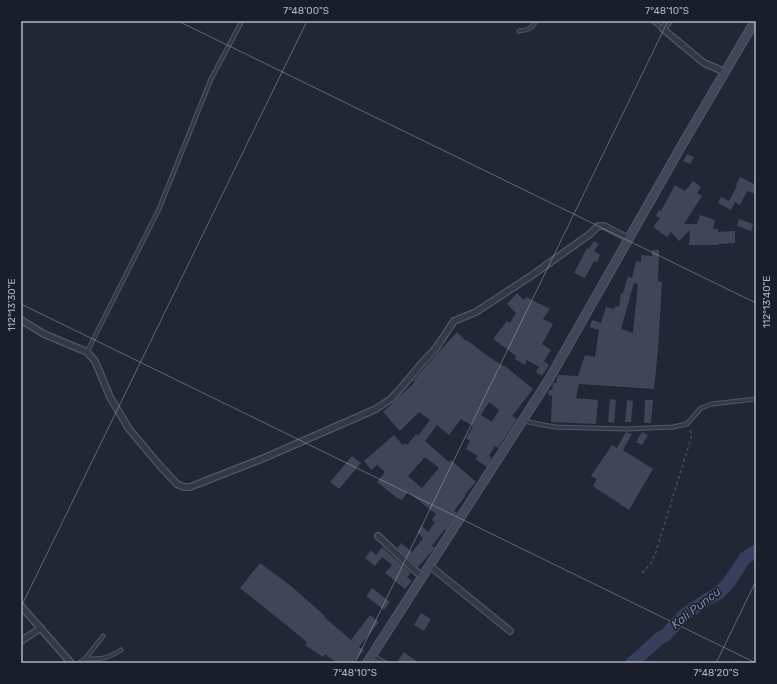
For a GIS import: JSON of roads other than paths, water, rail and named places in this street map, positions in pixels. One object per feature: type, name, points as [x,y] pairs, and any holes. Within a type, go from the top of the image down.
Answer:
[{"type":"main road","points":[[367,663],[548,381],[629,238],[754,24]]},
{"type":"street","points":[[669,21],[663,29],[704,63],[725,72]]},
{"type":"street","points":[[21,320],[44,334],[87,352],[94,361],[110,397],[129,429],[177,484],[184,487],[190,487],[264,458],[376,409],[392,398],[445,337],[454,321],[476,312],[531,276],[590,234],[598,226],[604,226],[629,238]]},
{"type":"street","points":[[378,536],[422,577]]},
{"type":"street","points":[[430,566],[510,631]]},
{"type":"street","points":[[21,606],[71,663]]},
{"type":"street","points":[[21,641],[41,628]]},
{"type":"lane","points":[[87,352],[160,209],[211,79],[242,21]]},
{"type":"lane","points":[[519,31],[530,28],[536,21]]},
{"type":"lane","points":[[652,21],[663,29]]},
{"type":"lane","points":[[522,420],[555,427],[571,428],[626,429],[673,427],[687,424],[701,408],[712,404],[756,399]]},
{"type":"lane","points":[[78,663],[84,659],[103,636]]},
{"type":"lane","points":[[84,659],[103,659],[121,650]]},
{"type":"lane","points":[[372,655],[385,663]]},
{"type":"waterway","name":"Kali Puncu","points":[[632,663],[660,638],[666,635],[684,615],[719,593],[730,581],[745,558],[756,551]]}]
